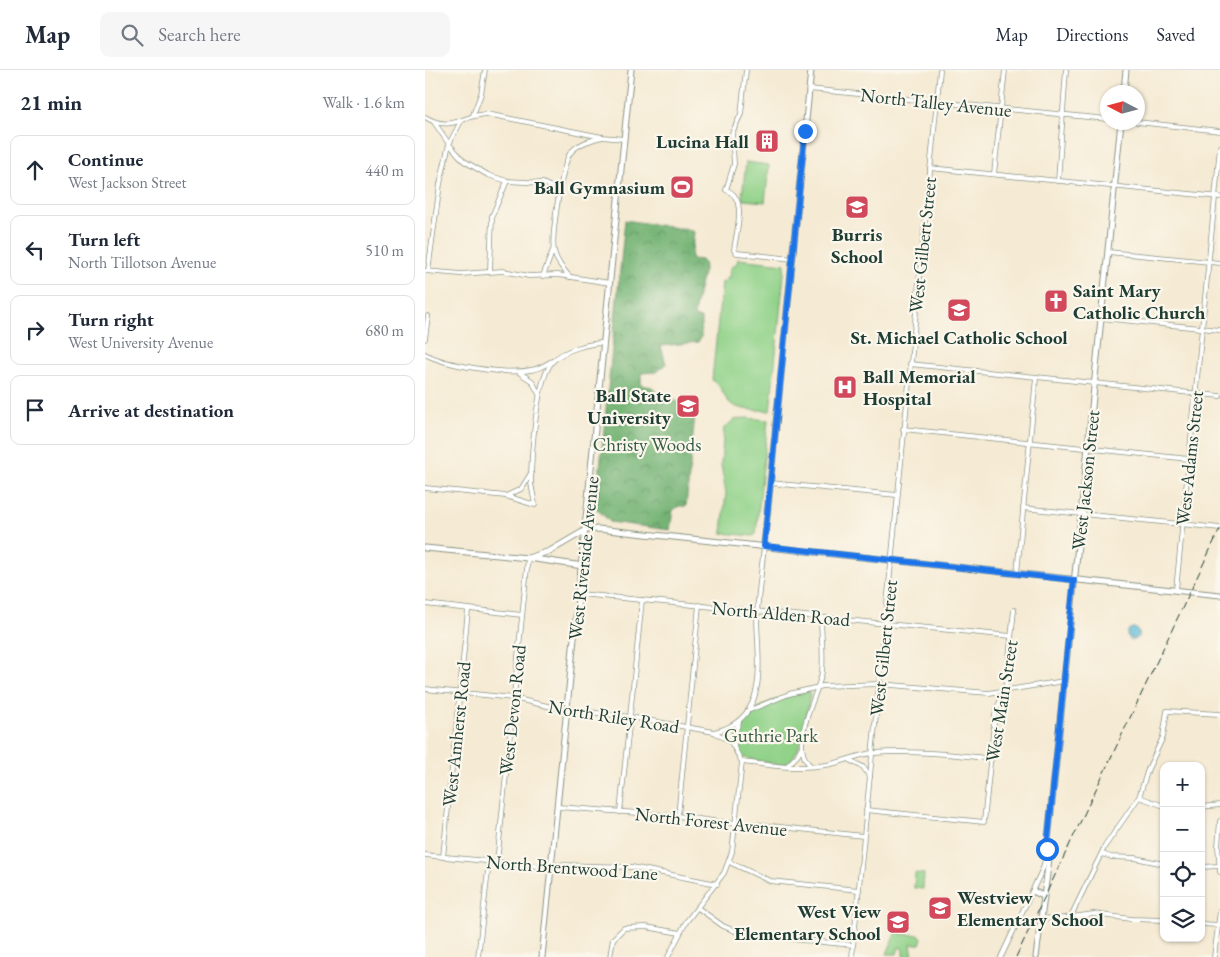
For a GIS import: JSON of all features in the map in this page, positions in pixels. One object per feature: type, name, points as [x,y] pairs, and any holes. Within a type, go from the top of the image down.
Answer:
[{"type":"main road","name":"West Riverside Avenue","points":[[542,957],[583,566],[631,70]]},
{"type":"main road","points":[[764,546],[811,70]]},
{"type":"main road","points":[[1125,85],[1126,70]]},
{"type":"main road","name":"West Jackson Street","points":[[1036,957],[1049,859],[1047,849],[1120,130]]},
{"type":"main road","points":[[528,558],[549,551],[586,530],[598,529],[1220,595]]},
{"type":"main road","points":[[425,548],[528,558],[583,566]]},
{"type":"main road","points":[[1033,890],[1043,896]]},
{"type":"street","points":[[473,115],[481,94],[485,70]]},
{"type":"street","points":[[746,70],[741,114],[732,133],[734,164],[726,190],[734,194],[739,201],[734,250],[737,253],[793,259]]},
{"type":"street","name":"West Gilbert Street","points":[[852,957],[940,70]]},
{"type":"street","points":[[994,174],[1005,70]]},
{"type":"street","points":[[1058,181],[1066,70]]},
{"type":"street","name":"North Talley Avenue","points":[[809,89],[1100,119]]},
{"type":"street","points":[[425,117],[434,122],[449,125],[460,123],[473,115],[513,118],[603,137],[624,139]]},
{"type":"street","points":[[434,122],[460,157],[477,171],[507,181],[543,183],[560,191]]},
{"type":"street","points":[[460,123],[452,134],[441,177],[426,271],[461,274],[503,271],[529,276],[571,277],[610,283]]},
{"type":"street","points":[[1145,123],[1220,131]]},
{"type":"street","points":[[543,276],[553,248],[565,165],[571,152],[578,146],[603,137]]},
{"type":"street","name":"West Adams Street","points":[[1176,590],[1209,262],[1218,197],[1220,147]]},
{"type":"street","points":[[930,168],[1218,197]]},
{"type":"street","points":[[490,271],[492,216],[507,181]]},
{"type":"street","points":[[553,248],[560,264],[571,277]]},
{"type":"street","points":[[1108,252],[1220,263]]},
{"type":"street","points":[[425,339],[428,316]]},
{"type":"street","points":[[1102,318],[1220,330]]},
{"type":"street","points":[[425,354],[452,364],[517,371],[533,370],[569,352],[604,343]]},
{"type":"street","points":[[425,488],[506,496],[535,505],[531,485],[539,394],[543,378],[552,361]]},
{"type":"street","points":[[910,364],[1220,396]]},
{"type":"street","points":[[517,371],[532,381],[539,394]]},
{"type":"street","points":[[1017,573],[1037,378]]},
{"type":"street","points":[[903,430],[1189,459]]},
{"type":"street","points":[[506,496],[521,489],[532,471]]},
{"type":"street","points":[[770,483],[897,496]]},
{"type":"street","points":[[1023,508],[1220,528]]},
{"type":"street","points":[[750,710],[759,666],[757,611],[764,546]]},
{"type":"street","name":"West Devon Road","points":[[497,863],[528,558]]},
{"type":"street","name":"North Alden Road","points":[[580,594],[1011,636]]},
{"type":"street","points":[[620,812],[642,600]]},
{"type":"street","points":[[425,604],[522,615]]},
{"type":"street","points":[[678,816],[699,605]]},
{"type":"street","name":"West Amherst Road","points":[[443,858],[468,610]]},
{"type":"street","name":"West Main Street","points":[[866,810],[984,822],[992,759],[995,714],[1003,692],[1014,610]]},
{"type":"street","points":[[785,767],[793,762],[801,748],[817,687],[822,665],[821,617]]},
{"type":"street","points":[[733,747],[735,733],[741,720],[750,710],[789,694],[817,687],[843,684],[879,684],[957,692],[1003,692],[1064,680]]},
{"type":"street","name":"North Riley Road","points":[[425,689],[513,698],[568,710],[630,717],[714,732]]},
{"type":"street","points":[[1071,916],[1108,841],[1131,811],[1139,797],[1148,769],[1163,737],[1167,710],[1220,714]]},
{"type":"street","points":[[714,732],[741,720]]},
{"type":"street","points":[[668,957],[680,933],[717,884],[729,862],[737,823],[742,762],[725,737],[714,732]]},
{"type":"street","points":[[801,748],[805,760],[811,767]]},
{"type":"street","points":[[742,762],[785,767],[811,767],[849,760],[872,753],[935,753],[992,759]]},
{"type":"street","points":[[849,760],[861,765],[870,777]]},
{"type":"street","points":[[1139,797],[1160,805]]},
{"type":"street","points":[[1205,807],[1220,805]]},
{"type":"street","name":"North Forest Avenue","points":[[558,807],[678,816],[863,836]]},
{"type":"street","points":[[1220,821],[1220,872]]},
{"type":"street","points":[[1001,957],[1043,868],[1047,849]]},
{"type":"street","points":[[1102,854],[1111,857],[1135,858],[1160,863]]},
{"type":"street","name":"North Brentwood Lane","points":[[425,856],[552,866],[632,867],[717,884]]},
{"type":"street","points":[[478,957],[489,862]]},
{"type":"street","points":[[729,862],[770,881],[859,890]]},
{"type":"street","points":[[1205,867],[1219,866]]},
{"type":"street","points":[[698,908],[723,926],[742,934],[853,945]]},
{"type":"street","points":[[1214,957],[1220,911]]},
{"type":"street","points":[[1041,918],[1057,920],[1071,916],[1094,914],[1131,919],[1160,920]]},
{"type":"street","points":[[1205,924],[1219,925]]},
{"type":"street","points":[[611,957],[614,936],[624,928],[646,927],[680,933]]},
{"type":"green space","points":[[746,162],[769,165],[765,202],[744,200],[742,197]]},
{"type":"green space","name":"Christy Woods","points":[[625,220],[694,232],[691,259],[701,260],[705,265],[694,317],[701,318],[701,337],[698,342],[661,346],[666,364],[657,372],[641,373],[641,385],[652,387],[663,401],[672,399],[682,404],[696,405],[686,506],[679,506],[673,510],[670,530],[610,522],[596,508]]},
{"type":"green space","points":[[738,259],[785,264],[770,411],[747,409],[732,405],[712,380],[722,282],[725,282],[726,277],[729,278],[730,268],[737,263]]},
{"type":"green space","points":[[745,418],[768,420],[756,534],[753,536],[722,533],[726,493],[721,465],[724,428],[734,420]]},
{"type":"green space","name":"Guthrie Park","points":[[809,691],[810,696],[802,737],[794,756],[788,762],[780,765],[740,757],[736,743],[739,731],[745,720],[756,710],[768,703],[782,697]]},
{"type":"green space","points":[[915,873],[924,874],[923,889],[914,888]]},
{"type":"green space","points":[[898,926],[901,927],[900,934],[920,935],[922,938],[920,944],[911,944],[913,957],[903,956],[903,949],[899,947],[897,954],[887,954]]},
{"type":"water","points":[[1135,628],[1138,629],[1138,639],[1131,640],[1128,639],[1127,632],[1128,629]]},
{"type":"railway","points":[[1016,957],[1220,529]]},
{"type":"place","name":"Lucina Hall","points":[[767,141]]},
{"type":"place","name":"Ball Gymnasium","points":[[682,187]]},
{"type":"place","name":"Burris School","points":[[857,207]]},
{"type":"place","name":"Saint Mary Catholic Church","points":[[1056,301]]},
{"type":"place","name":"St. Michael Catholic School","points":[[959,310]]},
{"type":"place","name":"Ball Memorial Hospital","points":[[845,387]]},
{"type":"place","name":"Ball State University","points":[[688,406]]},
{"type":"place","name":"Westview Elementary School","points":[[940,908]]},
{"type":"place","name":"West View Elementary School","points":[[898,922]]},
{"type":"route","points":[[805,131],[764,546],[1074,580],[1047,849]]}]
